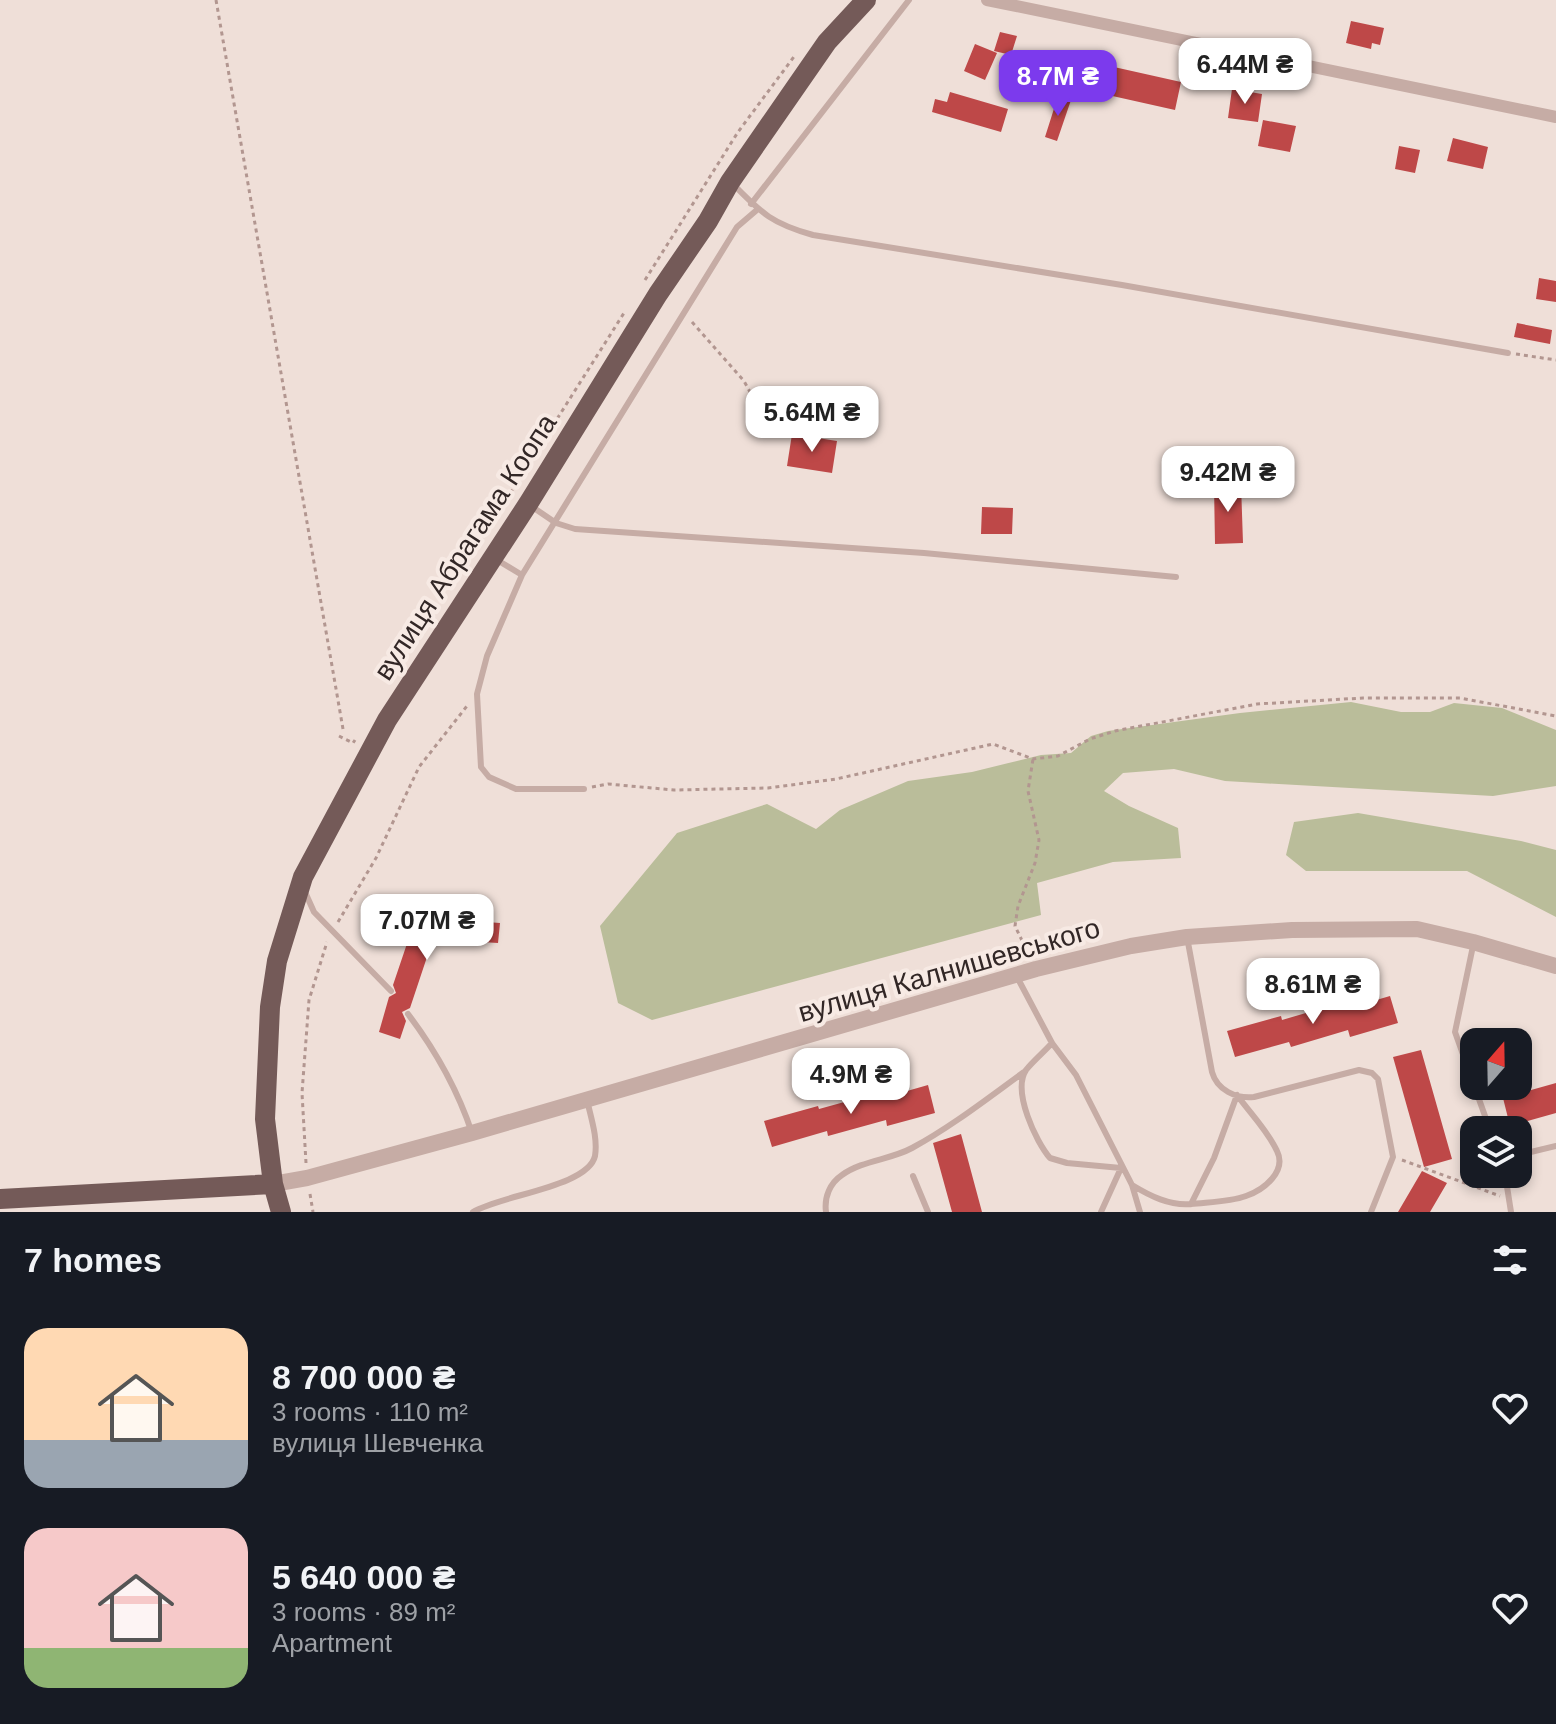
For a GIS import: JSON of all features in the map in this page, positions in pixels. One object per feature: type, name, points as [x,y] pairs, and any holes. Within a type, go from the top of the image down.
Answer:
[{"type":"main road","name":"вулиця Абрагама Коопа","points":[[281,1212],[273,1184],[265,1119],[270,1007],[277,961],[303,877],[387,720],[528,504],[730,182],[827,42],[866,0]]},
{"type":"main road","points":[[0,1199],[48,1204],[273,1184]]},
{"type":"street","points":[[987,0],[1556,117]]},
{"type":"street","name":"вулиця Калнишевського","points":[[273,1184],[307,1178],[472,1133],[1036,969],[1131,946],[1187,937],[1292,930],[1417,929],[1556,966]]},
{"type":"lane","points":[[751,204],[909,0]]},
{"type":"lane","points":[[730,182],[751,204],[782,227],[813,235],[1122,285],[1508,353]]},
{"type":"lane","points":[[584,789],[516,789],[489,777],[481,767],[477,694],[487,656],[522,575],[737,227],[758,209]]},
{"type":"lane","points":[[528,504],[556,523],[591,530],[924,553],[1176,577]]},
{"type":"lane","points":[[493,557],[522,575]]},
{"type":"lane","points":[[303,877],[305,895],[314,912],[391,991]]},
{"type":"lane","points":[[1187,937],[1215,1081],[1224,1089],[1237,1095],[1254,1097],[1359,1070],[1372,1073],[1381,1089],[1393,1157],[1371,1212]]},
{"type":"lane","points":[[1473,942],[1455,1032],[1485,1116]]},
{"type":"lane","points":[[1016,975],[1052,1043],[1076,1075],[1132,1185],[1140,1212]]},
{"type":"lane","points":[[408,1014],[436,1051],[461,1099],[472,1133]]},
{"type":"lane","points":[[826,1212],[827,1193],[840,1176],[857,1167],[909,1150],[1024,1072],[1052,1043]]},
{"type":"lane","points":[[1024,1072],[1028,1122],[1050,1158],[1067,1163],[1121,1168]]},
{"type":"lane","points":[[1132,1185],[1152,1198],[1183,1205],[1246,1197],[1275,1177],[1279,1165],[1278,1152],[1237,1095]]},
{"type":"lane","points":[[1191,1204],[1214,1158],[1237,1095]]},
{"type":"lane","points":[[473,1212],[511,1196],[581,1176],[591,1166],[595,1144],[587,1100]]},
{"type":"lane","points":[[1532,1152],[1556,1146]]},
{"type":"lane","points":[[1101,1212],[1121,1168]]},
{"type":"lane","points":[[913,1176],[928,1212]]},
{"type":"lane","points":[[1506,1188],[1511,1212]]},
{"type":"path","points":[[216,0],[343,729]]},
{"type":"path","points":[[684,312],[744,381],[760,410]]},
{"type":"path","points":[[1508,353],[1556,360]]},
{"type":"path","points":[[584,789],[608,784],[674,790],[768,788],[836,779],[993,744],[1033,759],[1058,756],[1090,739],[1115,731],[1257,704],[1363,698],[1460,698],[1556,716]]},
{"type":"path","points":[[1033,759],[1028,791],[1039,840],[1035,863],[1018,906],[1015,926],[1036,969]]},
{"type":"path","points":[[1393,1157],[1507,1199]]},
{"type":"green space","points":[[1351,702],[1401,712],[1430,712],[1454,703],[1502,708],[1556,730],[1556,786],[1493,796],[1225,781],[1174,769],[1123,773],[1104,791],[1178,828],[1181,858],[1113,862],[1037,883],[1041,915],[652,1020],[618,1003],[600,926],[677,833],[767,804],[816,829],[840,810],[908,781],[972,772],[1041,755],[1071,753],[1091,736],[1108,731]]},
{"type":"green space","points":[[1358,813],[1521,841],[1556,850],[1556,917],[1467,871],[1306,871],[1286,855],[1294,822]]},
{"type":"building","points":[[1351,21],[1384,28],[1380,45],[1372,43],[1371,49],[1346,43]]},
{"type":"building","points":[[1000,32],[1017,36],[1011,55],[994,51]]},
{"type":"building","points":[[975,44],[997,53],[985,80],[964,71]]},
{"type":"building","points":[[1114,67],[1181,82],[1175,110],[1108,95]]},
{"type":"building","points":[[1232,89],[1262,94],[1258,122],[1228,118]]},
{"type":"building","points":[[950,92],[1008,109],[1001,132],[932,112],[935,99],[947,102]]},
{"type":"building","points":[[1058,96],[1071,100],[1057,141],[1045,137]]},
{"type":"building","points":[[1263,120],[1296,126],[1290,152],[1258,146]]},
{"type":"building","points":[[1453,138],[1488,147],[1483,169],[1447,161]]},
{"type":"building","points":[[1399,146],[1420,150],[1415,173],[1395,169]]},
{"type":"building","points":[[1539,278],[1556,281],[1556,302],[1536,299]]},
{"type":"building","points":[[1517,323],[1552,330],[1550,344],[1514,337]]},
{"type":"building","points":[[792,434],[837,441],[832,473],[787,466]]},
{"type":"building","points":[[1241,484],[1243,543],[1215,544],[1214,485]]},
{"type":"building","points":[[982,507],[1013,508],[1012,534],[981,534]]},
{"type":"building","points":[[416,917],[500,923],[498,943],[433,939],[410,1008],[402,1012],[406,1021],[400,1039],[379,1032],[389,997],[396,993],[393,985]]},
{"type":"building","points":[[1390,996],[1398,1023],[1350,1037],[1348,1030],[1291,1047],[1289,1042],[1235,1057],[1227,1031],[1281,1016],[1282,1020],[1340,1003],[1342,1010]]},
{"type":"building","points":[[1421,1050],[1452,1159],[1424,1167],[1393,1057]]},
{"type":"building","points":[[1556,1083],[1556,1113],[1532,1120],[1532,1116],[1508,1116],[1504,1100],[1532,1100],[1532,1090]]},
{"type":"building","points":[[928,1085],[935,1113],[887,1126],[886,1120],[828,1136],[827,1131],[772,1147],[764,1121],[877,1093],[879,1099]]},
{"type":"building","points":[[961,1134],[982,1212],[952,1212],[933,1143]]},
{"type":"building","points":[[1422,1171],[1447,1183],[1430,1212],[1398,1212]]}]
